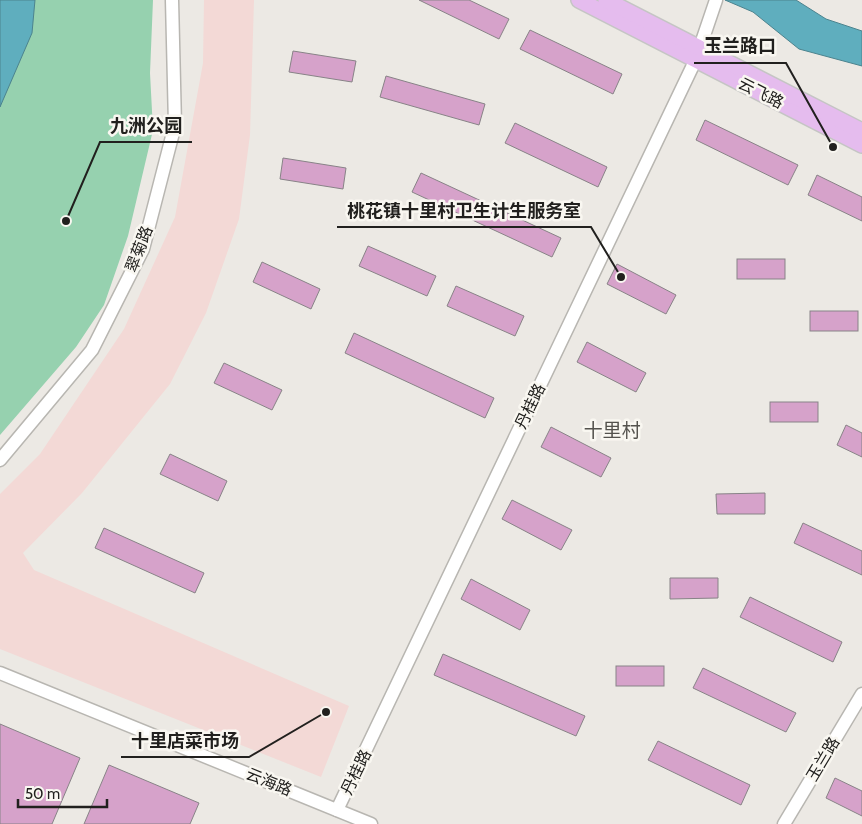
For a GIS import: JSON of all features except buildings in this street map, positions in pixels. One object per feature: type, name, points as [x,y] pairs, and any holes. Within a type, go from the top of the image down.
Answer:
[{"type":"main road","name":"云飞路","points":[[579,0],[862,131]]},
{"type":"main road","name":"云飞路","points":[[606,0],[698,54],[862,145]]},
{"type":"street","name":"翠菊路","points":[[0,460],[92,350],[143,249],[175,125],[172,0]]},
{"type":"street","name":"丹桂路","points":[[338,810],[698,54],[714,5]]},
{"type":"street","name":"云海路","points":[[0,673],[371,824]]},
{"type":"street","name":"玉兰路","points":[[784,824],[862,694]]},
{"type":"shaded area","points":[[204,0],[254,0],[250,135],[239,219],[206,313],[170,384],[82,493],[23,553],[34,570],[349,706],[321,777],[0,649],[0,494],[40,454],[124,329],[175,217],[203,63]]},
{"type":"green space","points":[[0,0],[153,0],[150,73],[153,130],[128,236],[104,305],[76,347],[0,435]]},
{"type":"water","points":[[0,0],[35,0],[32,33],[0,107]]},
{"type":"water","points":[[725,0],[796,0],[826,19],[862,31],[862,66],[799,49],[753,12]]},
{"type":"place","name":"玉兰路口","points":[[833,147]]},
{"type":"place","name":"九洲公园","points":[[66,221]]},
{"type":"place","name":"桃花镇十里村卫生计生服务室","points":[[621,277]]},
{"type":"place","name":"十里店菜市场","points":[[326,712]]},
{"type":"district","name":"十里村","points":[[612,430]]}]
